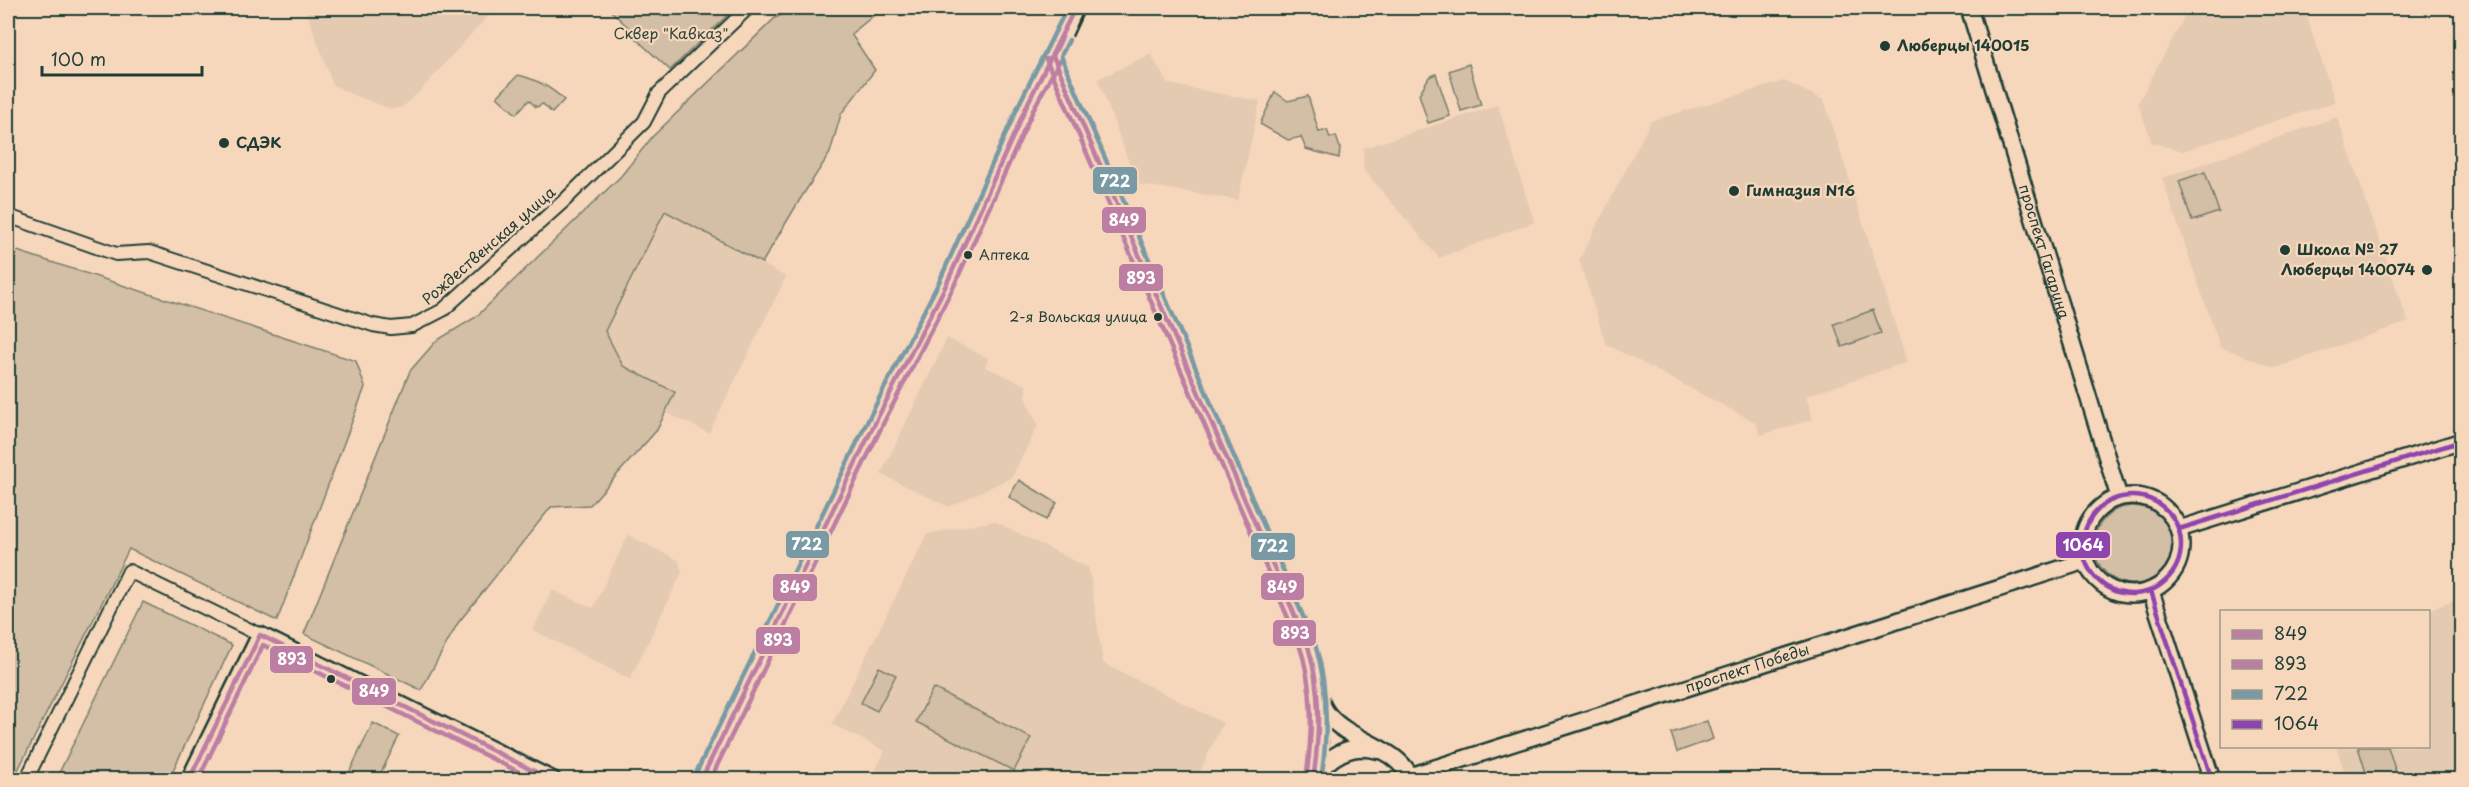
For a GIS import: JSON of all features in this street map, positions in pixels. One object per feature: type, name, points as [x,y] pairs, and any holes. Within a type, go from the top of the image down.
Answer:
[{"type":"main road","points":[[1075,8],[1053,56],[1286,593],[1310,654],[1318,697],[1329,717],[1342,728],[1397,760],[1411,778]]},
{"type":"main road","points":[[1313,780],[1319,743],[1315,679]]},
{"type":"main road","points":[[1313,780],[1328,761],[1348,749],[1363,747],[1387,753]]},
{"type":"street","name":"Рождественская улица","points":[[8,216],[116,254],[149,252],[373,325],[391,328],[412,326],[443,310],[565,200],[644,122],[659,93],[748,8]]},
{"type":"street","name":"проспект Гагарина","points":[[1969,8],[2119,497]]},
{"type":"street","points":[[701,780],[877,419],[946,285],[1028,103],[1053,56]]},
{"type":"street","points":[[2179,529],[2462,441]]},
{"type":"street","points":[[2119,497],[2148,498],[2167,511],[2179,529],[2181,544],[2176,565],[2163,583],[2151,591],[2135,595],[2119,593],[2104,586],[2092,575],[2085,561],[2083,541],[2088,522],[2101,507],[2119,497]]},
{"type":"street","name":"проспект Победы","points":[[1411,778],[2085,561]]},
{"type":"street","points":[[26,780],[129,571],[553,780]]},
{"type":"street","points":[[2151,591],[2212,780]]},
{"type":"street","points":[[189,780],[260,635]]},
{"type":"shaded area","points":[[305,8],[495,8],[421,90],[403,107],[391,109],[333,85]]},
{"type":"shaded area","points":[[2189,8],[2304,8],[2335,102],[2183,151],[2152,143],[2138,103]]},
{"type":"shaded area","points":[[1151,54],[1168,84],[1260,101],[1238,200],[1137,184],[1098,79]]},
{"type":"shaded area","name":"Гимназия N16","points":[[1784,81],[1824,100],[1907,362],[1806,396],[1813,419],[1761,435],[1755,422],[1606,344],[1579,260],[1651,121]]},
{"type":"shaded area","points":[[1498,105],[1534,222],[1439,258],[1363,169],[1364,148]]},
{"type":"shaded area","name":"Школа № 27","points":[[2337,117],[2408,322],[2275,368],[2220,347],[2162,178]]},
{"type":"shaded area","points":[[665,210],[786,277],[709,433],[665,412],[675,392],[623,366],[605,331]]},
{"type":"shaded area","points":[[947,338],[988,358],[985,367],[1026,385],[1026,400],[1038,425],[1012,477],[949,507],[881,474]]},
{"type":"shaded area","points":[[994,521],[1089,568],[1103,663],[1223,723],[1196,780],[871,779],[885,751],[832,724],[927,534]]},
{"type":"shaded area","points":[[628,535],[678,560],[682,572],[630,679],[533,630],[552,590],[593,608]]},
{"type":"shaded area","points":[[2461,599],[2461,779],[2347,779],[2336,748],[2430,748],[2430,610],[2427,610]]},
{"type":"green space","name":"Сквер \"Кавказ\"","points":[[608,8],[735,8],[670,70],[634,37],[632,31]]},
{"type":"green space","points":[[797,8],[883,8],[851,34],[875,70],[841,114],[830,153],[762,263],[665,211],[605,331],[623,366],[675,392],[657,430],[590,505],[551,507],[458,623],[421,690],[304,634],[410,371],[436,341],[476,317],[621,176],[653,136],[775,18]]},
{"type":"green space","points":[[883,8],[908,8],[902,16]]},
{"type":"green space","points":[[1469,64],[1481,105],[1461,111],[1449,71]]},
{"type":"green space","points":[[1436,74],[1450,116],[1428,123],[1419,94],[1429,77]]},
{"type":"green space","points":[[518,75],[542,84],[564,100],[552,113],[543,104],[536,107],[529,100],[516,114],[497,97]]},
{"type":"green space","points":[[1275,92],[1288,101],[1308,96],[1319,132],[1327,130],[1330,138],[1336,136],[1340,148],[1339,158],[1306,149],[1301,137],[1288,140],[1260,124]]},
{"type":"green space","points":[[2205,172],[2219,212],[2192,221],[2179,181]]},
{"type":"green space","points":[[8,248],[356,361],[365,387],[277,621],[129,549],[13,780],[8,779]]},
{"type":"green space","points":[[1873,310],[1881,333],[1842,347],[1834,324]]},
{"type":"green space","points":[[1019,480],[1057,503],[1046,520],[1009,497]]},
{"type":"green space","points":[[2133,506],[2148,509],[2161,517],[2169,530],[2172,545],[2169,560],[2161,573],[2148,581],[2133,584],[2118,581],[2105,573],[2097,560],[2094,545],[2097,530],[2105,517],[2118,509]]},
{"type":"green space","points":[[143,602],[232,645],[169,779],[56,779]]},
{"type":"green space","points":[[879,667],[896,675],[877,711],[861,703]]},
{"type":"green space","points":[[933,688],[1031,738],[1014,771],[916,722]]},
{"type":"green space","points":[[1707,721],[1713,739],[1677,752],[1671,733]]},
{"type":"green space","points":[[373,723],[399,736],[378,779],[346,779]]},
{"type":"green space","points":[[2358,748],[2388,748],[2398,779],[2368,779]]},
{"type":"transit line","name":"722","points":[[694,777],[870,416],[939,282],[1021,100],[1067,8]]},
{"type":"transit line","name":"849","points":[[701,780],[877,419],[946,285],[1028,103],[1075,8]]},
{"type":"transit line","name":"849","points":[[1062,37],[1053,56],[1308,646],[1315,679],[1318,712],[1313,780]]},
{"type":"transit line","name":"722","points":[[1069,40],[1061,56],[1315,644],[1323,677],[1326,711],[1321,780]]},
{"type":"transit line","name":"893","points":[[1046,59],[1298,641],[1307,675],[1311,709],[1306,779]]},
{"type":"transit line","name":"893","points":[[710,780],[884,422],[953,288],[1035,106],[1060,60]]},
{"type":"transit line","name":"1064","points":[[2179,529],[2462,441]]},
{"type":"transit line","name":"1064","points":[[2132,496],[2151,500],[2167,510],[2177,526],[2181,545],[2177,564],[2167,580],[2151,590],[2132,594],[2113,590],[2097,580],[2087,564],[2083,545],[2087,526],[2097,510],[2113,500],[2132,496]]},
{"type":"transit line","name":"1064","points":[[2151,591],[2212,780]]},
{"type":"transit line","name":"849","points":[[189,780],[260,635],[552,780]]},
{"type":"transit line","name":"893","points":[[198,780],[263,645],[535,780]]},
{"type":"place","name":"Люберцы 140015","points":[[1885,46]]},
{"type":"place","name":"СДЭК","points":[[224,143]]},
{"type":"place","name":"Гимназия N16","points":[[1734,191]]},
{"type":"place","name":"Школа № 27","points":[[2285,250]]},
{"type":"place","name":"Аптека","points":[[968,255]]},
{"type":"place","name":"Люберцы 140074","points":[[2427,270]]},
{"type":"place","name":"2-я Вольская улица","points":[[1158,317]]}]
